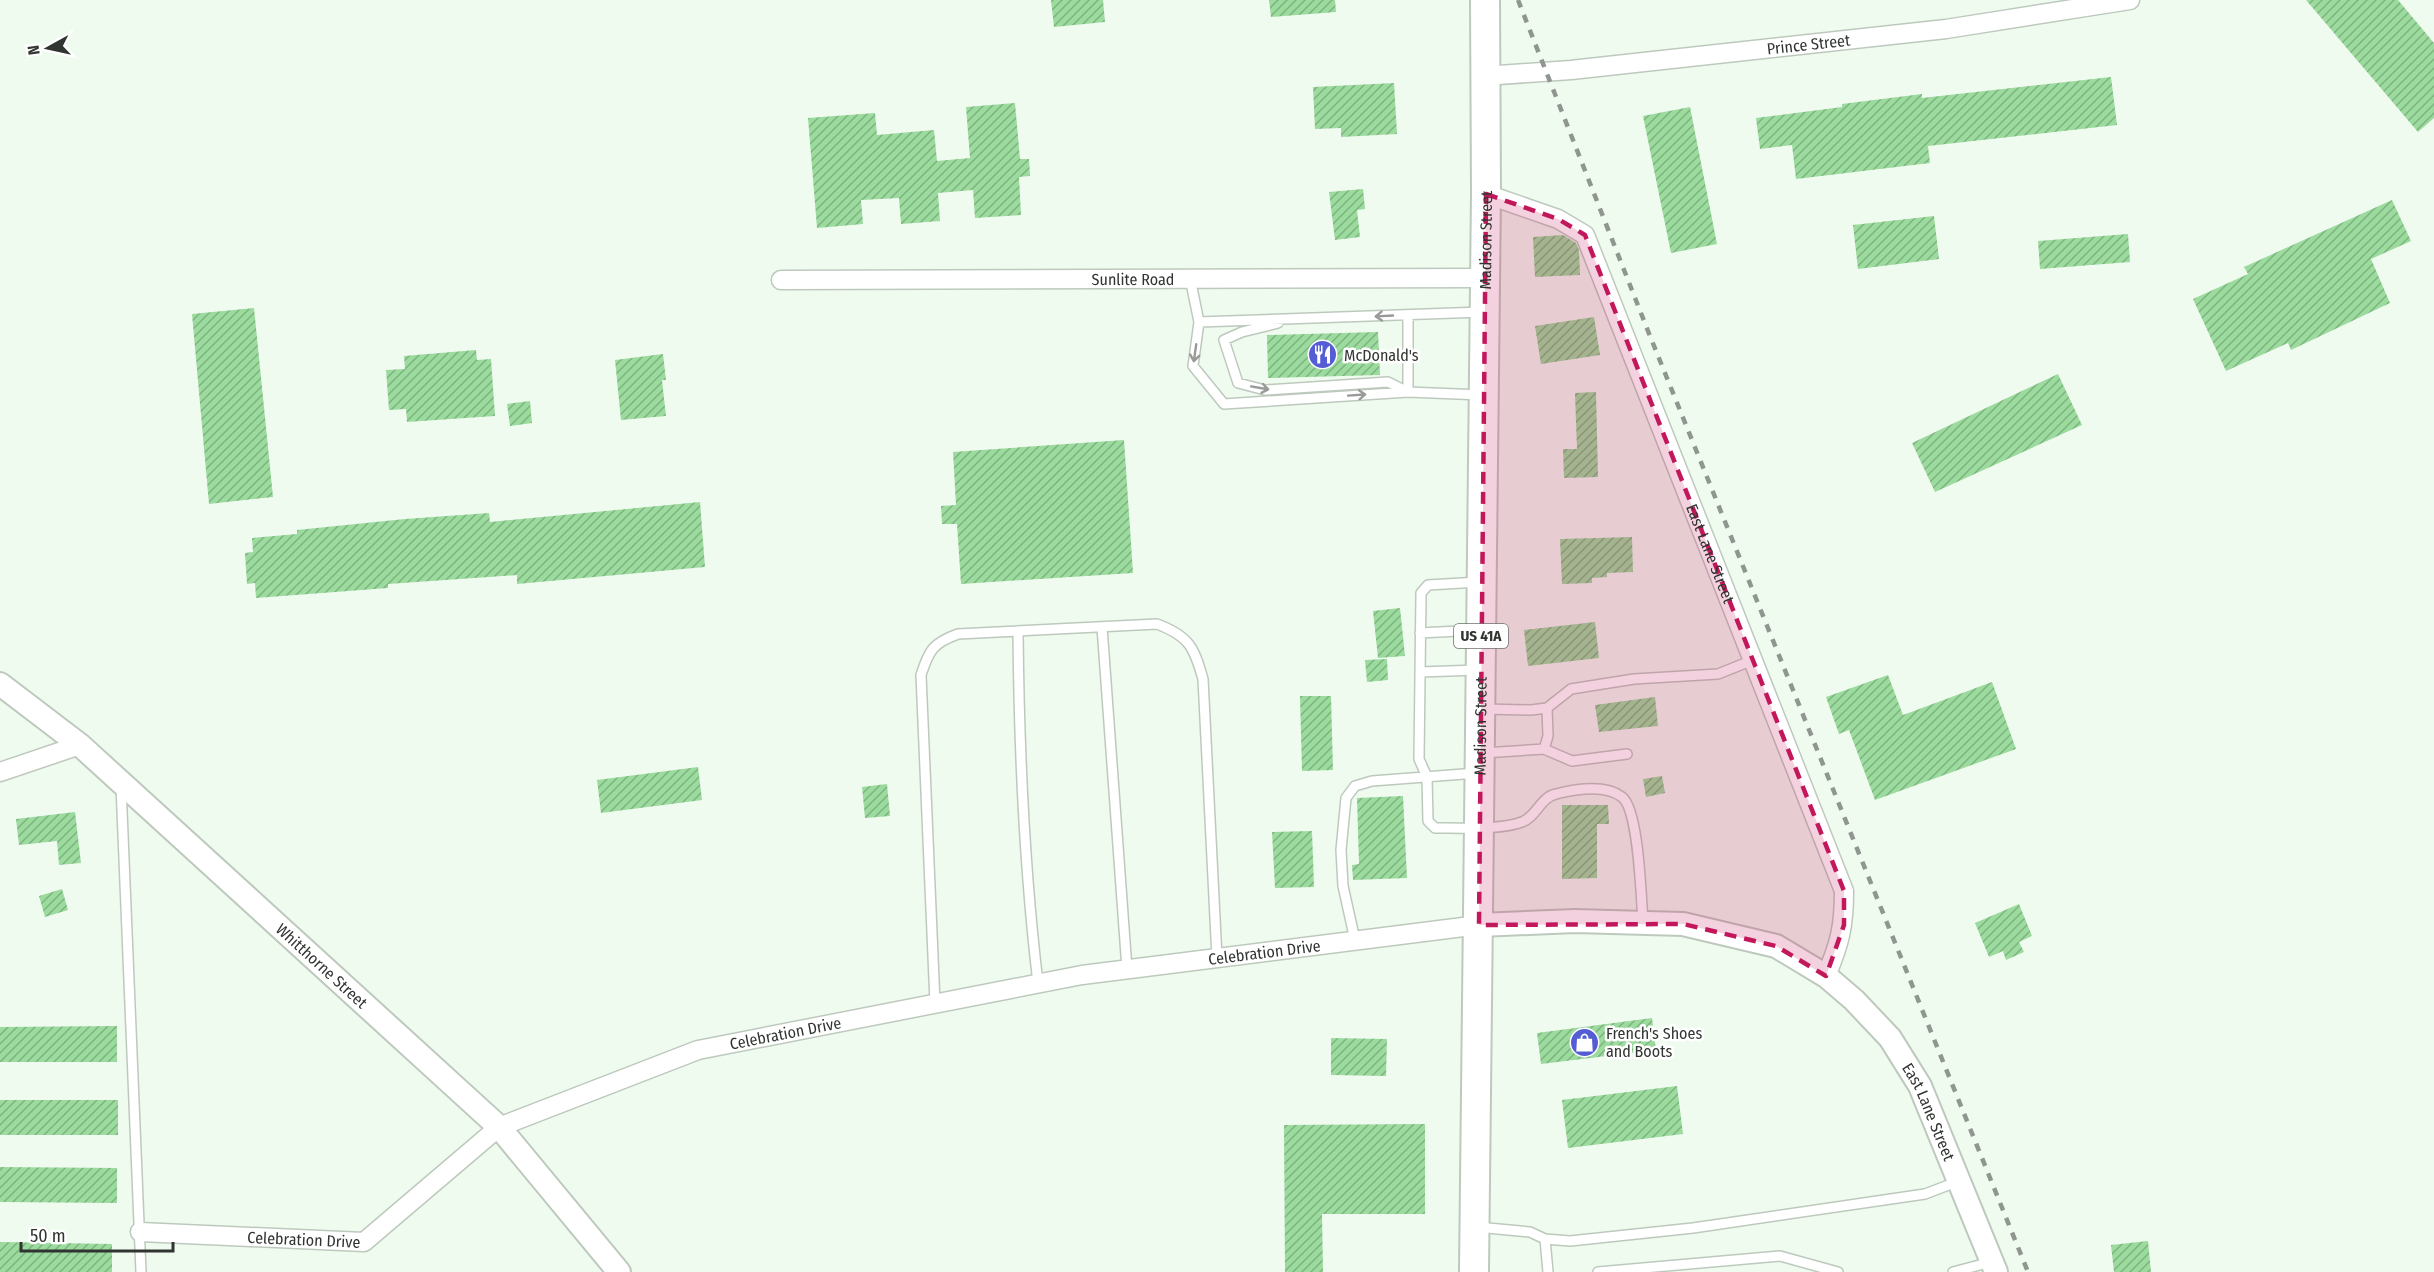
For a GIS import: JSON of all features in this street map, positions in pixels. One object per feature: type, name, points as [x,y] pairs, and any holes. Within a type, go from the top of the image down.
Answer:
[{"type":"main road","name":"Madison Street","points":[[1474,1272],[1486,194],[1485,0]]},
{"type":"street","name":"Prince Street","points":[[1484,76],[1571,70],[1946,30],[2130,0]]},
{"type":"street","name":"East Lane Street","points":[[1486,194],[1558,219],[1585,235],[1844,891],[1844,925],[1838,948],[1826,976]]},
{"type":"street","name":"Sunlite Road","points":[[781,280],[1484,278]]},
{"type":"street","name":"Whitthorne Street","points":[[0,684],[80,745],[499,1127],[619,1272]]},
{"type":"street","points":[[0,772],[80,745]]},
{"type":"street","name":"East Lane Street","points":[[1479,925],[1575,921],[1683,924],[1776,946],[1826,976],[1854,1000],[1890,1038],[1920,1086],[1994,1267]]},
{"type":"street","name":"Celebration Drive","points":[[140,1232],[364,1242],[499,1127],[698,1050],[1038,983],[1127,969],[1479,925]]},
{"type":"lane","points":[[1190,279],[1199,322],[1193,366],[1224,404],[1408,392],[1483,395]]},
{"type":"lane","points":[[1199,322],[1484,312]]},
{"type":"lane","points":[[1408,315],[1408,392]]},
{"type":"lane","points":[[1295,319],[1242,332],[1224,340],[1239,383],[1265,390],[1388,382],[1408,392]]},
{"type":"lane","points":[[1482,582],[1428,585],[1421,593],[1419,759],[1427,777],[1428,821],[1435,828],[1521,823],[1530,818],[1553,794],[1598,789],[1610,790],[1624,798],[1631,810],[1643,923]]},
{"type":"lane","points":[[935,1003],[921,675],[927,657],[939,640],[958,634],[1157,624],[1178,632],[1195,653],[1203,680],[1217,958]]},
{"type":"lane","points":[[1102,627],[1127,969]]},
{"type":"lane","points":[[1420,633],[1481,630]]},
{"type":"lane","points":[[1018,631],[1019,706],[1029,905],[1038,983]]},
{"type":"lane","points":[[1481,709],[1547,708],[1571,689],[1634,679],[1718,674],[1753,660]]},
{"type":"lane","points":[[1420,672],[1481,670]]},
{"type":"lane","points":[[1544,749],[1548,736],[1547,708]]},
{"type":"lane","points":[[1355,940],[1343,886],[1341,850],[1346,798],[1355,786],[1372,782],[1427,777],[1544,749],[1572,761],[1627,754]]},
{"type":"lane","points":[[121,783],[141,1272]]},
{"type":"lane","points":[[1474,1227],[1530,1232],[1545,1239],[1570,1241],[1693,1228],[1925,1194],[1959,1181]]},
{"type":"lane","points":[[1545,1239],[1548,1272]]},
{"type":"lane","points":[[1598,1272],[1780,1256],[1838,1272]]},
{"type":"lane","points":[[1953,1272],[1994,1267]]},
{"type":"highlighted area","points":[[1486,194],[1558,219],[1585,235],[1844,891],[1844,925],[1826,976],[1776,946],[1683,924],[1479,925]]},
{"type":"building","points":[[1051,0],[1103,0],[1105,22],[1054,27]]},
{"type":"building","points":[[1269,0],[1335,0],[1336,12],[1271,17]]},
{"type":"building","points":[[2306,0],[2398,0],[2434,43],[2434,118],[2418,132]]},
{"type":"building","points":[[2111,77],[2117,125],[1928,146],[1930,163],[1796,179],[1792,145],[1760,149],[1756,118],[1922,94],[1922,98]]},
{"type":"building","points":[[1394,83],[1397,134],[1341,137],[1341,128],[1315,129],[1313,87]]},
{"type":"building","points":[[1015,103],[1020,159],[1029,159],[1030,176],[1019,177],[1021,215],[975,218],[973,190],[938,193],[940,221],[901,224],[899,198],[861,200],[863,224],[817,228],[808,118],[875,113],[877,135],[934,130],[937,161],[970,158],[966,107]]},
{"type":"building","points":[[1690,107],[1717,244],[1671,253],[1643,116]]},
{"type":"building","points":[[1363,189],[1365,209],[1357,210],[1360,237],[1335,240],[1329,192]]},
{"type":"building","points":[[2392,200],[2411,241],[2371,259],[2390,303],[2291,350],[2288,343],[2226,371],[2193,299],[2248,274],[2244,267]]},
{"type":"building","points":[[1934,216],[1939,259],[1858,269],[1853,225]]},
{"type":"building","points":[[2128,234],[2130,262],[2040,269],[2038,241]]},
{"type":"building","points":[[1563,235],[1576,243],[1579,250],[1580,275],[1535,277],[1533,237]]},
{"type":"building","points":[[254,308],[273,497],[209,504],[192,314]]},
{"type":"building","points":[[1594,317],[1600,355],[1541,364],[1535,326]]},
{"type":"building","name":"McDonald's","points":[[1378,332],[1380,375],[1268,378],[1267,335]]},
{"type":"building","points":[[476,350],[477,360],[491,359],[495,416],[407,422],[406,409],[389,410],[386,370],[405,369],[404,356]]},
{"type":"building","points":[[663,354],[666,380],[662,380],[666,416],[621,420],[615,360]]},
{"type":"building","points":[[2058,374],[2082,425],[1935,492],[1912,443]]},
{"type":"building","points":[[1596,392],[1598,477],[1564,478],[1563,449],[1577,449],[1575,393]]},
{"type":"building","points":[[530,401],[532,423],[510,426],[507,404]]},
{"type":"building","points":[[1124,440],[1133,573],[961,584],[957,524],[942,524],[941,506],[956,505],[953,452]]},
{"type":"building","points":[[700,502],[705,567],[517,584],[517,575],[388,584],[388,588],[256,598],[255,583],[247,584],[245,553],[253,552],[252,538],[297,534],[297,530],[405,519],[489,513],[490,522]]},
{"type":"building","points":[[1632,537],[1633,572],[1607,573],[1607,577],[1592,578],[1592,583],[1562,584],[1560,539]]},
{"type":"building","points":[[1400,608],[1405,656],[1378,658],[1373,611]]},
{"type":"building","points":[[1595,622],[1599,658],[1528,666],[1524,630]]},
{"type":"building","points":[[1387,659],[1388,680],[1367,682],[1365,660]]},
{"type":"building","points":[[1888,675],[1903,715],[1992,682],[2016,749],[1875,800],[1849,730],[1839,734],[1826,697]]},
{"type":"building","points":[[1300,696],[1331,696],[1333,770],[1302,771]]},
{"type":"building","points":[[1655,697],[1658,726],[1599,732],[1595,705]]},
{"type":"building","points":[[698,767],[702,800],[601,813],[597,780]]},
{"type":"building","points":[[1662,776],[1665,793],[1646,797],[1643,779]]},
{"type":"building","points":[[887,784],[890,816],[865,818],[862,787]]},
{"type":"building","points":[[1403,796],[1407,878],[1353,880],[1352,865],[1359,864],[1357,798]]},
{"type":"building","points":[[1562,805],[1608,805],[1609,824],[1597,824],[1597,878],[1562,879]]},
{"type":"building","points":[[75,812],[81,863],[59,865],[57,841],[19,845],[16,819]]},
{"type":"building","points":[[1312,831],[1314,887],[1275,888],[1272,832]]},
{"type":"building","points":[[62,889],[68,910],[45,917],[39,896]]},
{"type":"building","points":[[2019,904],[2032,936],[2019,942],[2024,952],[2006,960],[2003,951],[1989,957],[1975,923]]},
{"type":"building","points":[[1652,1018],[1656,1050],[1541,1064],[1537,1033]]},
{"type":"building","points":[[117,1026],[117,1062],[0,1062],[0,1027]]},
{"type":"building","points":[[1331,1038],[1387,1039],[1386,1076],[1331,1075]]},
{"type":"building","points":[[1677,1086],[1683,1134],[1568,1148],[1562,1100]]},
{"type":"building","points":[[0,1100],[118,1100],[118,1135],[0,1135]]},
{"type":"building","points":[[1425,1124],[1425,1214],[1322,1214],[1323,1272],[1285,1272],[1284,1125]]},
{"type":"building","points":[[0,1167],[117,1168],[117,1203],[0,1202]]},
{"type":"building","points":[[2148,1241],[2151,1272],[2114,1272],[2111,1245]]},
{"type":"building","points":[[0,1242],[112,1244],[112,1272],[0,1272]]},
{"type":"railway","points":[[1518,0],[1648,331],[2028,1272]]},
{"type":"place","name":"McDonald's","points":[[1323,355]]},
{"type":"place","name":"French's Shoes and Boots","points":[[1585,1042]]}]
